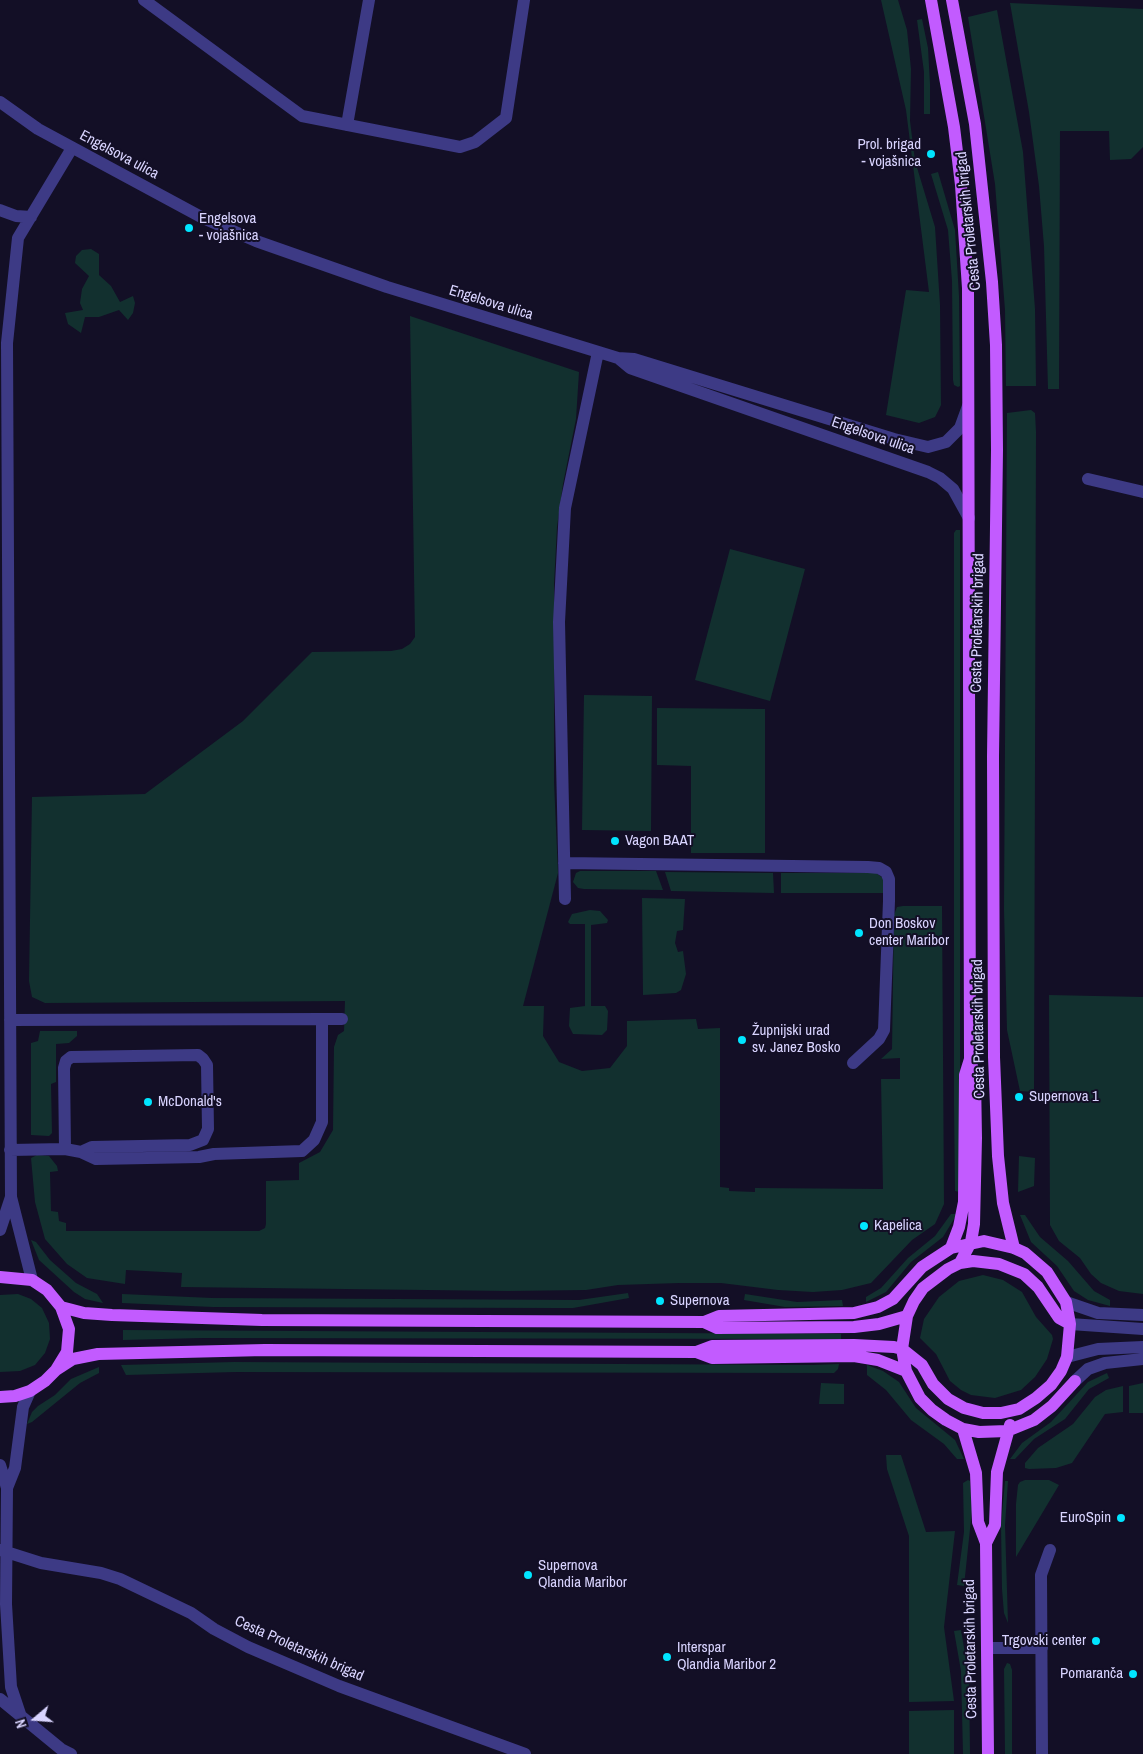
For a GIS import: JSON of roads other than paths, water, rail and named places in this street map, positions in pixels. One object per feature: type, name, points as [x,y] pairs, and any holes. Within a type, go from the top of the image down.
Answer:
[{"type":"main road","name":"Cesta Proletarskih brigad","points":[[931,0],[954,127],[961,185],[968,288],[970,400],[970,1059]]},
{"type":"main road","name":"Cesta Proletarskih brigad","points":[[952,0],[975,124],[995,327],[997,450],[993,756],[994,1057],[998,1156],[1003,1203],[1014,1248]]},
{"type":"main road","points":[[960,1263],[971,1242],[975,1202],[975,1077],[970,1059]]},
{"type":"main road","points":[[951,1248],[959,1227],[964,1202],[965,1076],[970,1059]]},
{"type":"main road","points":[[61,1307],[84,1313],[112,1316],[262,1320],[704,1322],[719,1316],[854,1313],[878,1307],[893,1299],[922,1267],[951,1248],[971,1242],[997,1243],[1025,1253],[1047,1272],[1066,1302],[1070,1324],[1067,1357],[1061,1371],[1051,1385],[1036,1398],[1019,1408],[1002,1413],[983,1413],[964,1408],[948,1399],[934,1384],[922,1365],[902,1349],[854,1345],[712,1346],[696,1352]]},
{"type":"main road","points":[[1070,1324],[1059,1318],[1038,1286],[1012,1267],[986,1261],[960,1263],[935,1278],[923,1288],[914,1301],[907,1316],[902,1349],[906,1371],[916,1392],[932,1410],[963,1429],[979,1432],[1007,1431],[1034,1420],[1052,1406],[1075,1381]]},
{"type":"main road","points":[[0,1277],[32,1280],[47,1290],[61,1307],[69,1329],[67,1352],[56,1370]]},
{"type":"main road","points":[[704,1322],[717,1328],[854,1328],[880,1324],[907,1316]]},
{"type":"main road","points":[[0,1397],[15,1396],[30,1391],[72,1359],[85,1356],[136,1352],[265,1350],[696,1352],[712,1358],[854,1356],[878,1360],[906,1371]]},
{"type":"main road","points":[[986,1543],[996,1525],[997,1472],[1007,1431],[1019,1408]]},
{"type":"main road","points":[[963,1429],[976,1473],[978,1522],[986,1543]]},
{"type":"main road","name":"Cesta Proletarskih brigad","points":[[986,1543],[988,1754]]},
{"type":"street","points":[[144,0],[302,116],[460,147],[476,142],[506,118],[524,0]]},
{"type":"street","points":[[347,125],[368,0]]},
{"type":"street","name":"Engelsova ulica","points":[[0,102],[38,129],[72,148],[203,218],[256,241],[387,287],[618,358],[630,368],[928,472],[940,478],[953,489],[970,521]]},
{"type":"street","points":[[32,1280],[11,1197],[10,1150],[5,1097],[10,1020],[7,343],[18,238],[72,148]]},
{"type":"street","points":[[0,210],[16,216],[30,217]]},
{"type":"street","points":[[566,899],[559,622],[565,508],[598,352]]},
{"type":"street","points":[[618,358],[634,359],[894,439],[928,447],[946,442],[960,428],[970,400]]},
{"type":"street","points":[[1088,479],[1143,492]]},
{"type":"street","points":[[564,863],[868,867],[879,868],[886,872],[889,879],[889,901],[884,1030],[879,1039],[853,1063]]},
{"type":"street","points":[[10,1150],[65,1149],[81,1152],[96,1159],[198,1157],[214,1154],[295,1152],[308,1147],[314,1140],[322,1122],[322,1019]]},
{"type":"street","points":[[10,1020],[342,1019]]},
{"type":"street","points":[[65,1149],[64,1068],[66,1062],[71,1057],[198,1055],[203,1059],[206,1066],[208,1129],[203,1140],[190,1145],[92,1147],[81,1152]]},
{"type":"street","points":[[0,1230],[11,1197]]},
{"type":"street","points":[[1066,1302],[1098,1313],[1143,1315]]},
{"type":"street","points":[[1070,1324],[1143,1329]]},
{"type":"street","points":[[1067,1357],[1098,1349],[1143,1347]]},
{"type":"street","points":[[1075,1381],[1088,1369],[1105,1363],[1143,1359]]},
{"type":"street","points":[[20,1714],[11,1687],[4,1551],[7,1488],[15,1468],[23,1407],[30,1391]]},
{"type":"street","points":[[0,1465],[7,1488]]},
{"type":"street","points":[[1042,1754],[1041,1575],[1050,1550]]},
{"type":"street","name":"Cesta Proletarskih brigad","points":[[4,1551],[41,1563],[101,1573],[120,1579],[191,1613],[248,1647],[339,1686],[526,1754]]},
{"type":"street","points":[[987,1648],[1042,1648]]},
{"type":"street","points":[[0,1699],[61,1750],[71,1754]]},
{"type":"place","name":"Prol. brigad - vojašnica","points":[[931,154]]},
{"type":"place","name":"Engelsova - vojašnica","points":[[189,228]]},
{"type":"place","name":"Vagon BAAT","points":[[615,841]]},
{"type":"place","name":"Don Boskov center Maribor","points":[[859,933]]},
{"type":"place","name":"Župnijski urad sv. Janez Bosko","points":[[742,1040]]},
{"type":"place","name":"Supernova 1","points":[[1019,1097]]},
{"type":"place","name":"McDonald's","points":[[148,1102]]},
{"type":"place","name":"Kapelica","points":[[864,1226]]},
{"type":"place","name":"Supernova","points":[[660,1301]]},
{"type":"place","name":"EuroSpin","points":[[1121,1518]]},
{"type":"place","name":"Supernova Qlandia Maribor","points":[[528,1575]]},
{"type":"place","name":"Trgovski center","points":[[1096,1641]]},
{"type":"place","name":"Interspar Qlandia Maribor 2","points":[[667,1657]]},
{"type":"place","name":"Pomaranča","points":[[1133,1674]]}]
